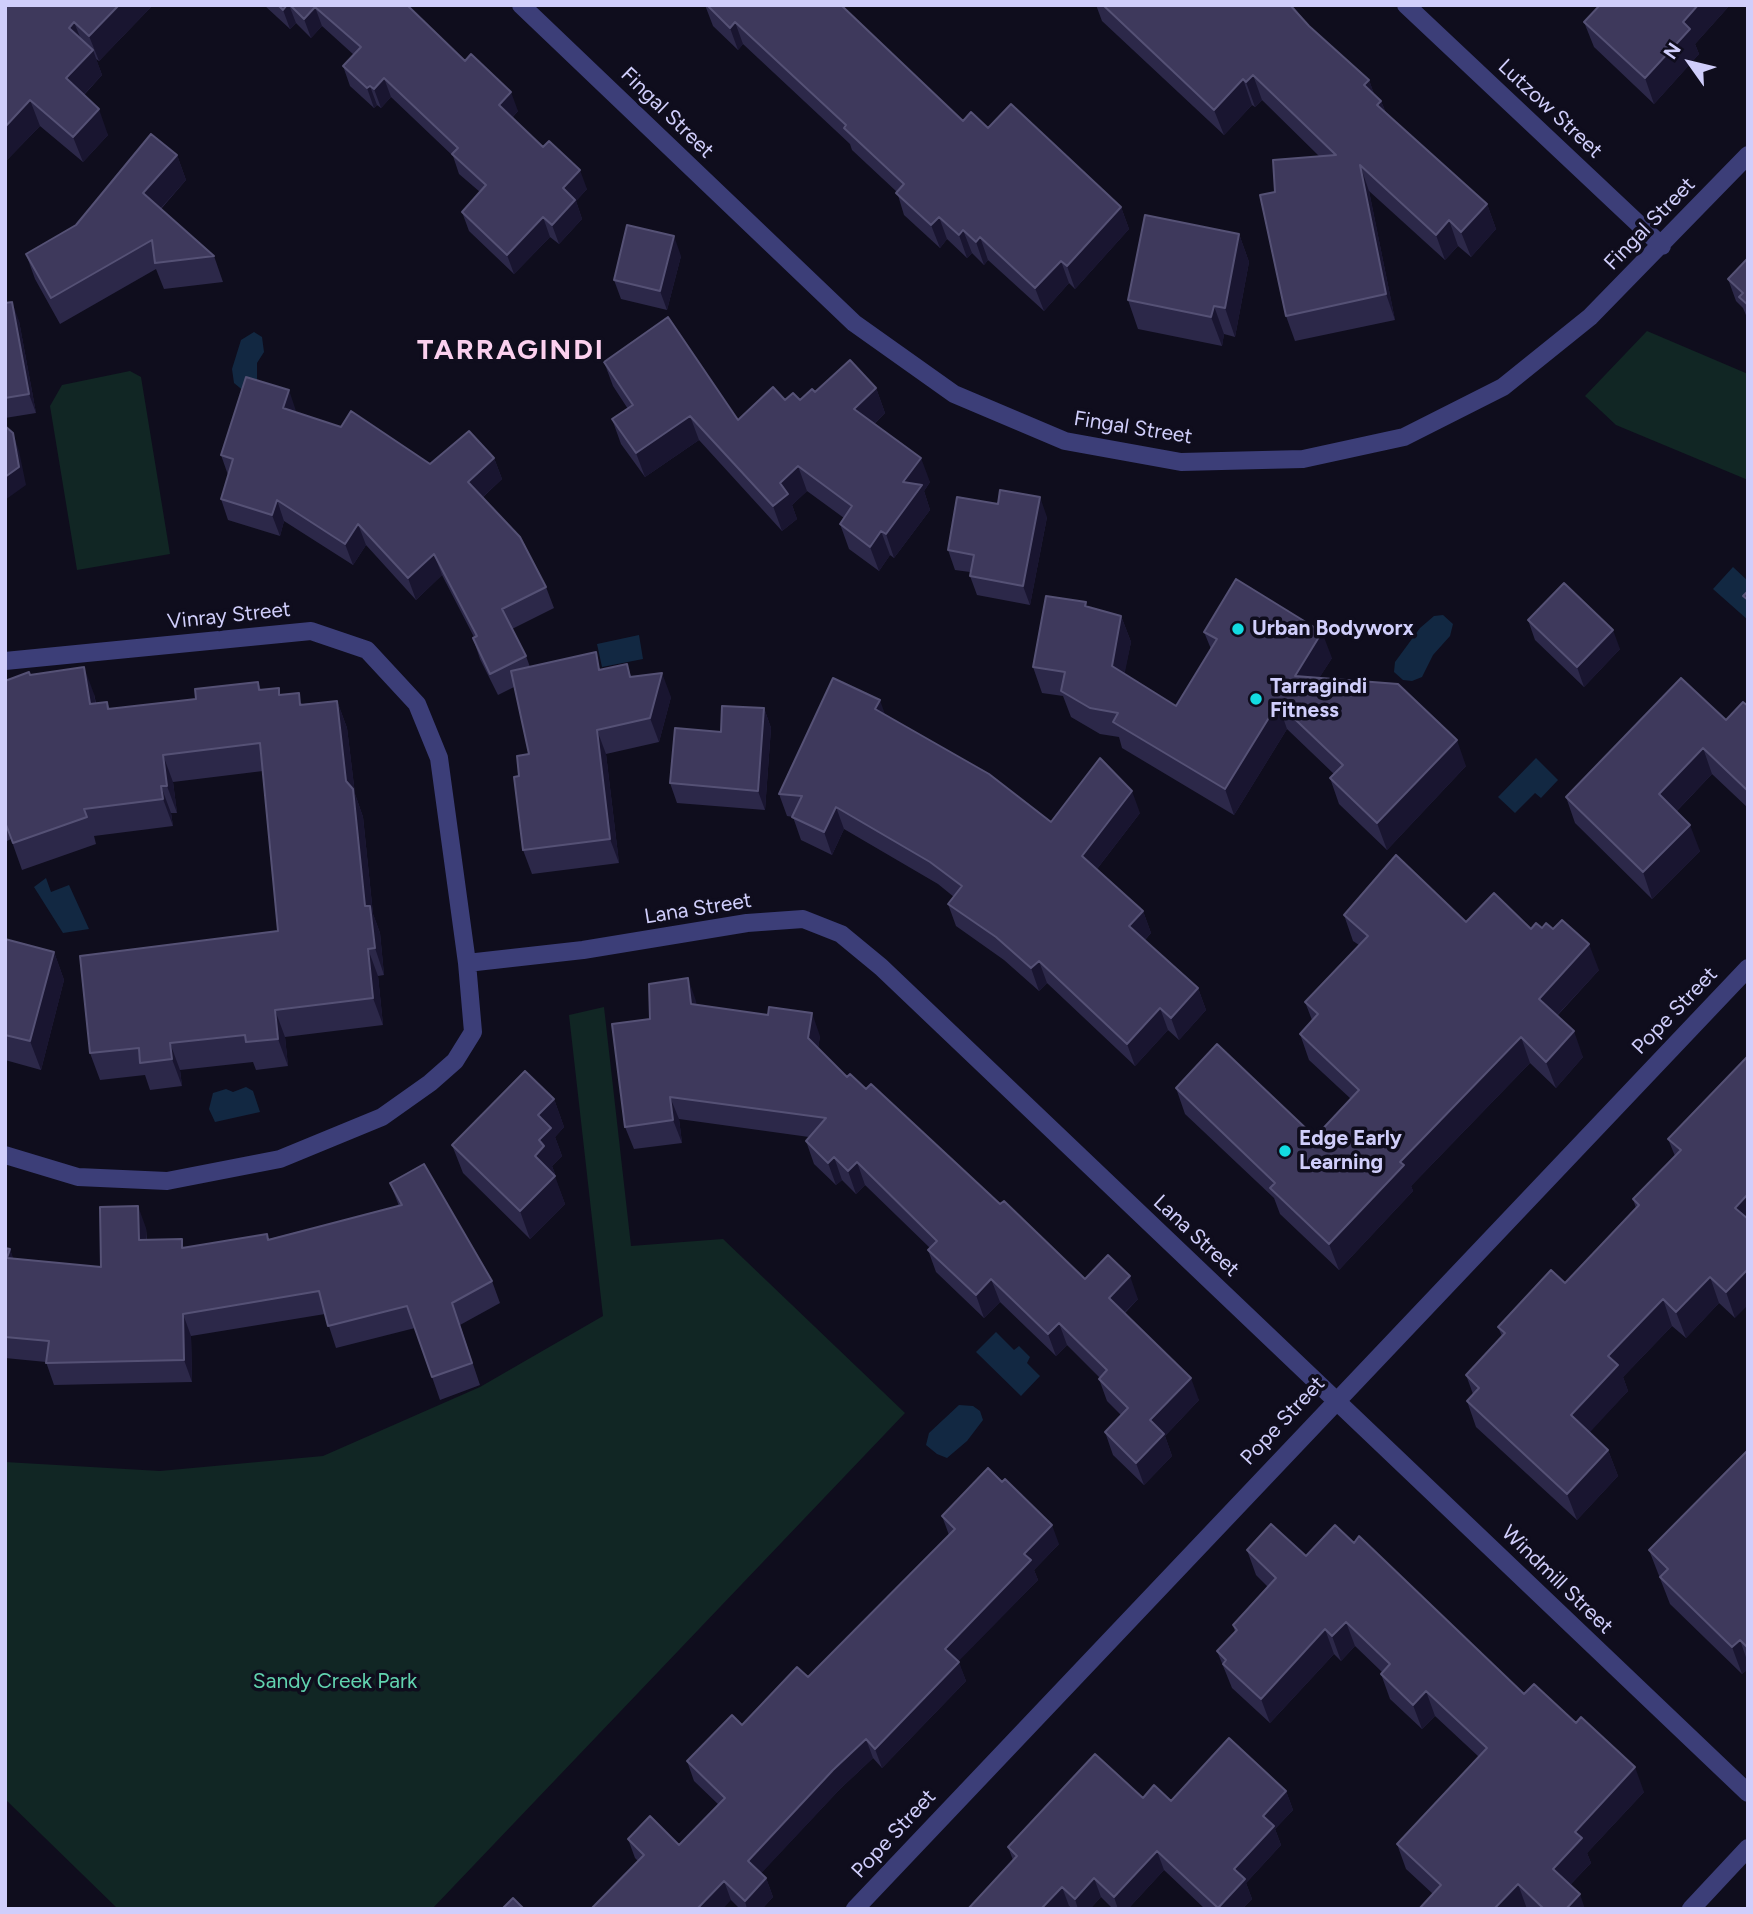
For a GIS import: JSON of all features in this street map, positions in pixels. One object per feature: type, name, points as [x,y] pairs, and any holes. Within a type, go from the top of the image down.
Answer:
[{"type":"street","name":"Fingal Street","points":[[521,5],[854,323],[954,394],[1065,441],[1181,462],[1303,459],[1404,436],[1503,387],[1590,317],[1748,155]]},
{"type":"street","name":"Lutzow Street","points":[[1406,5],[1662,246]]},
{"type":"street","name":"Vinray Street","points":[[5,661],[312,631],[367,650],[417,704],[439,758],[467,963]]},
{"type":"street","name":"Lana Street","points":[[467,963],[583,950],[758,922],[803,919],[841,934],[891,977],[1336,1399]]},
{"type":"street","points":[[5,1155],[78,1177],[167,1181],[280,1159],[382,1117],[455,1061],[473,1032],[467,963]]},
{"type":"street","name":"Pope Street","points":[[855,1909],[1336,1399],[1748,968]]},
{"type":"street","name":"Windmill Street","points":[[1336,1399],[1748,1793]]},
{"type":"street","points":[[1690,1909],[1748,1848]]},
{"type":"green space","points":[[1647,331],[1748,374],[1748,480],[1616,425],[1585,396]]},
{"type":"green space","points":[[130,371],[141,377],[170,554],[77,570],[50,406],[62,385]]},
{"type":"green space","name":"Sandy Creek Park","points":[[604,1007],[631,1246],[723,1239],[905,1413],[432,1909],[118,1909],[5,1799],[5,1462],[160,1471],[323,1456],[480,1387],[603,1316],[569,1015]]},
{"type":"water","points":[[254,332],[262,337],[264,352],[257,363],[257,382],[245,392],[234,383],[232,369],[241,340]]},
{"type":"water","points":[[1733,567],[1748,581],[1748,620],[1713,589]]},
{"type":"water","points":[[1443,615],[1453,624],[1450,636],[1433,655],[1422,677],[1412,681],[1403,680],[1394,672],[1395,662],[1420,628],[1434,616]]},
{"type":"water","points":[[639,635],[643,659],[602,667],[597,644]]},
{"type":"water","points":[[1536,758],[1558,780],[1541,798],[1535,793],[1515,813],[1498,797]]},
{"type":"water","points":[[46,878],[51,892],[69,885],[89,929],[63,933],[34,887]]},
{"type":"water","points":[[246,1087],[253,1091],[260,1112],[215,1122],[209,1109],[213,1093],[226,1089],[233,1092]]},
{"type":"water","points":[[996,1332],[1014,1350],[1019,1346],[1030,1357],[1027,1363],[1040,1376],[1021,1396],[976,1352]]},
{"type":"water","points":[[959,1405],[973,1406],[980,1411],[983,1420],[967,1441],[947,1458],[926,1445],[929,1433]]},
{"type":"building","points":[[7,5],[119,5],[89,36],[74,22],[69,28],[93,50],[66,78],[99,109],[73,137],[30,100],[5,127]]},
{"type":"building","points":[[290,5],[407,5],[465,61],[471,54],[511,92],[499,105],[543,147],[549,141],[580,170],[563,188],[575,200],[552,225],[543,217],[507,255],[462,212],[486,185],[452,154],[458,148],[384,78],[374,89],[370,86],[367,88],[343,66],[361,47],[315,7],[304,19]]},
{"type":"building","points":[[707,5],[841,5],[963,121],[971,112],[988,128],[1011,104],[1121,207],[1067,266],[1061,261],[1035,288],[980,237],[976,242],[963,230],[959,235],[939,217],[931,225],[896,193],[904,184],[844,128],[846,125],[735,22],[730,28]]},
{"type":"building","points":[[1103,5],[1290,5],[1309,26],[1369,80],[1364,85],[1381,101],[1377,105],[1487,204],[1461,232],[1449,220],[1436,235],[1360,165],[1386,294],[1286,316],[1260,195],[1275,192],[1273,160],[1336,155],[1253,75],[1246,82],[1243,79],[1214,110]]},
{"type":"building","points":[[1600,5],[1698,5],[1683,22],[1690,29],[1645,78],[1584,22]]},
{"type":"building","points":[[151,134],[177,155],[143,193],[214,256],[155,263],[152,240],[51,298],[26,254],[76,225]]},
{"type":"building","points":[[1145,215],[1239,234],[1225,308],[1214,306],[1211,317],[1128,300]]},
{"type":"building","points":[[627,225],[674,236],[660,291],[614,280]]},
{"type":"building","points":[[1748,258],[1748,305],[1739,297],[1743,293],[1728,279]]},
{"type":"building","points":[[12,302],[29,394],[5,398],[5,303]]},
{"type":"building","points":[[668,317],[738,420],[773,387],[785,400],[793,393],[800,400],[812,389],[815,392],[850,360],[876,388],[854,409],[921,458],[903,482],[922,485],[886,534],[881,531],[870,547],[840,524],[852,506],[798,466],[780,483],[788,494],[773,506],[690,416],[636,453],[612,419],[633,405],[604,362]]},
{"type":"building","points":[[246,377],[289,390],[283,408],[341,427],[351,411],[430,464],[469,431],[494,458],[468,482],[520,537],[546,587],[502,609],[526,656],[490,674],[473,638],[477,636],[434,554],[408,578],[358,524],[345,544],[277,500],[272,515],[221,499],[233,459],[221,455]]},
{"type":"building","points":[[5,426],[13,433],[19,467],[5,477]]},
{"type":"building","points":[[1000,490],[1040,497],[1023,586],[970,576],[974,555],[948,550],[957,497],[998,504]]},
{"type":"building","points":[[1236,579],[1322,632],[1295,676],[1398,684],[1457,740],[1377,823],[1330,778],[1343,765],[1278,703],[1225,789],[1113,722],[1118,713],[1090,708],[1061,691],[1065,672],[1033,667],[1046,596],[1086,602],[1085,606],[1121,616],[1112,666],[1176,706],[1217,639],[1204,632]]},
{"type":"building","points":[[1564,583],[1613,630],[1577,667],[1528,620]]},
{"type":"building","points":[[596,652],[599,670],[627,664],[630,677],[662,673],[650,718],[597,730],[610,839],[523,850],[514,777],[519,776],[517,756],[529,754],[511,671]]},
{"type":"building","points":[[84,667],[90,704],[107,702],[108,709],[196,699],[195,689],[258,682],[259,690],[279,688],[279,695],[299,693],[300,705],[337,701],[346,781],[353,789],[365,906],[370,906],[375,948],[368,949],[373,998],[275,1010],[278,1039],[246,1042],[245,1035],[170,1043],[172,1059],[140,1063],[139,1048],[90,1053],[80,956],[278,931],[260,743],[163,755],[167,786],[161,786],[163,799],[84,809],[87,817],[13,843],[5,822],[5,681],[29,672],[30,675]]},
{"type":"building","points":[[833,678],[880,700],[875,709],[989,774],[1051,822],[1100,758],[1132,791],[1082,856],[1143,911],[1129,926],[1198,988],[1171,1018],[1160,1008],[1127,1044],[1039,961],[1031,968],[996,937],[948,904],[962,886],[930,862],[836,807],[824,832],[792,817],[802,796],[779,794]]},
{"type":"building","points":[[1681,678],[1726,720],[1743,702],[1748,706],[1748,791],[1703,748],[1659,794],[1690,825],[1643,872],[1566,797]]},
{"type":"building","points":[[722,706],[764,708],[758,791],[670,783],[675,728],[721,732]]},
{"type":"building","points":[[1396,855],[1466,922],[1494,893],[1531,929],[1536,923],[1542,928],[1546,923],[1553,929],[1562,920],[1589,944],[1539,999],[1574,1031],[1546,1062],[1521,1037],[1400,1162],[1404,1165],[1329,1244],[1270,1188],[1275,1183],[1176,1088],[1217,1044],[1315,1137],[1359,1090],[1300,1034],[1318,1014],[1305,1002],[1368,936],[1344,915]]},
{"type":"building","points":[[5,939],[54,952],[30,1041],[5,1035]]},
{"type":"building","points":[[688,978],[691,1004],[768,1015],[769,1007],[812,1013],[808,1038],[847,1077],[850,1074],[866,1089],[871,1084],[1000,1204],[1004,1201],[1085,1279],[1108,1255],[1130,1276],[1109,1298],[1191,1378],[1150,1420],[1164,1434],[1136,1463],[1105,1432],[1128,1408],[1099,1379],[1107,1370],[1059,1323],[1048,1334],[991,1279],[976,1295],[928,1250],[937,1241],[857,1162],[848,1171],[834,1157],[828,1163],[806,1141],[826,1118],[670,1097],[673,1120],[625,1127],[612,1024],[650,1019],[649,984]]},
{"type":"building","points":[[1748,1056],[1748,1194],[1735,1208],[1748,1219],[1748,1269],[1726,1292],[1710,1277],[1676,1312],[1663,1299],[1608,1356],[1618,1365],[1571,1415],[1608,1450],[1567,1494],[1467,1401],[1479,1388],[1466,1375],[1505,1333],[1498,1327],[1551,1270],[1565,1283],[1639,1205],[1633,1199],[1681,1150],[1668,1139]]},
{"type":"building","points":[[525,1071],[554,1099],[538,1115],[551,1128],[539,1140],[544,1146],[535,1156],[555,1176],[520,1211],[452,1145]]},
{"type":"building","points":[[424,1164],[492,1281],[452,1303],[472,1363],[432,1377],[407,1306],[328,1326],[319,1291],[183,1314],[184,1360],[46,1363],[49,1341],[5,1337],[5,1248],[10,1249],[7,1258],[101,1267],[100,1207],[138,1206],[139,1240],[182,1239],[182,1248],[267,1234],[268,1240],[402,1205],[390,1183]]},
{"type":"building","points":[[1748,1450],[1748,1648],[1740,1640],[1732,1647],[1660,1577],[1668,1569],[1649,1550]]},
{"type":"building","points":[[988,1468],[1002,1482],[1005,1479],[1052,1525],[1024,1554],[1031,1560],[945,1649],[959,1662],[875,1749],[866,1739],[833,1770],[748,1861],[766,1878],[745,1901],[724,1881],[697,1909],[591,1909],[644,1855],[628,1839],[650,1816],[679,1845],[725,1798],[687,1761],[732,1715],[742,1725],[797,1667],[808,1677],[955,1529],[942,1516]]},
{"type":"building","points":[[1271,1524],[1306,1556],[1335,1525],[1354,1543],[1359,1536],[1524,1694],[1534,1684],[1576,1723],[1581,1717],[1635,1767],[1575,1832],[1582,1838],[1553,1869],[1580,1894],[1566,1909],[1544,1909],[1518,1884],[1494,1909],[1419,1909],[1441,1885],[1397,1844],[1487,1748],[1426,1691],[1413,1705],[1381,1674],[1390,1664],[1346,1622],[1332,1636],[1325,1629],[1261,1699],[1223,1664],[1226,1660],[1217,1651],[1237,1630],[1233,1625],[1276,1578],[1247,1550]]},
{"type":"building","points":[[1229,1738],[1286,1791],[1263,1816],[1274,1826],[1234,1869],[1245,1879],[1218,1908],[1157,1851],[1114,1897],[1094,1878],[1075,1899],[1062,1887],[1041,1909],[968,1909],[1017,1856],[1008,1847],[1095,1754],[1143,1798],[1154,1785],[1171,1801]]},
{"type":"building","points":[[513,1898],[524,1909],[502,1909]]},
{"type":"place","name":"Urban Bodyworx","points":[[1238,629]]},
{"type":"place","name":"Tarragindi Fitness","points":[[1256,699]]},
{"type":"place","name":"Edge Early Learning","points":[[1285,1151]]},
{"type":"district","name":"TARRAGINDI","points":[[511,351]]}]
